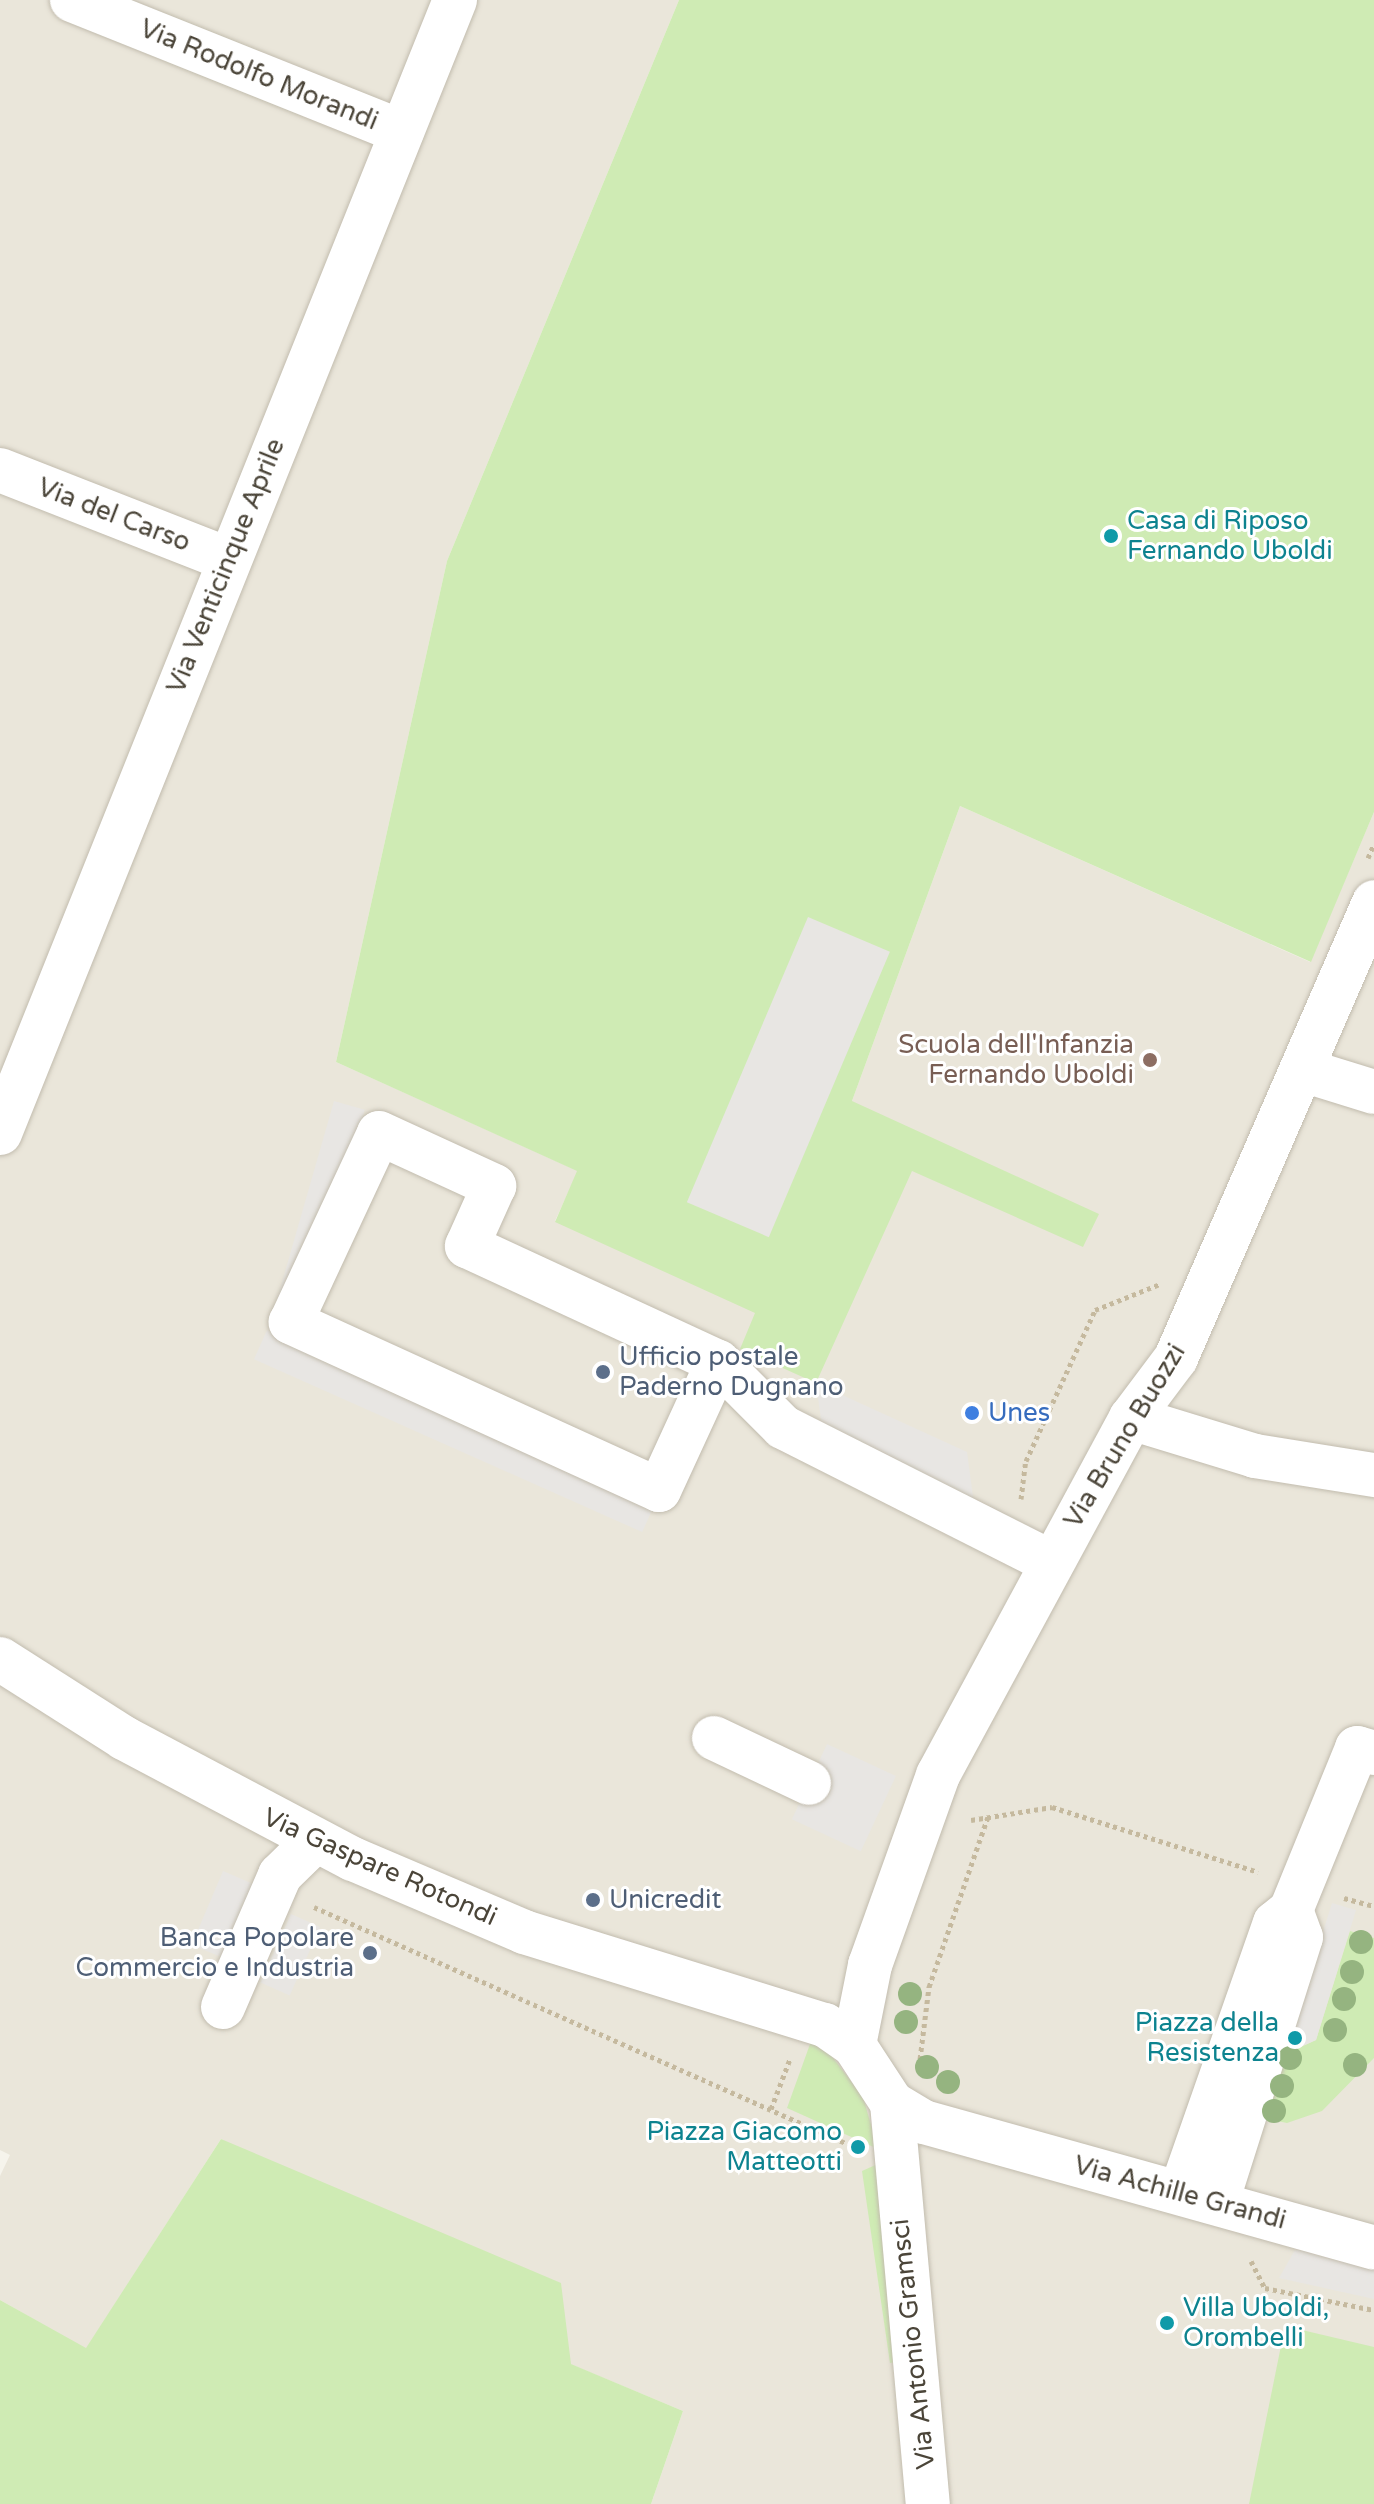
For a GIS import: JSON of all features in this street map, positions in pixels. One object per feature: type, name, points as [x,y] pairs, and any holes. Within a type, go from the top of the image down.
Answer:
[{"type":"street","name":"Via Rodolfo Morandi","points":[[72,0],[402,132]]},
{"type":"street","name":"Via Venticinque Aprile","points":[[0,1133],[227,559],[455,0]]},
{"type":"street","name":"Via del Carso","points":[[0,470],[227,559]]},
{"type":"street","name":"Via Bruno Buozzi","points":[[854,2045],[870,1965],[938,1775],[1050,1562],[1131,1418],[1176,1358],[1374,902]]},
{"type":"street","points":[[1303,1070],[1374,1092]]},
{"type":"street","points":[[718,1362],[659,1490],[291,1322],[379,1133],[494,1186],[467,1246],[718,1362],[783,1427],[1050,1562]]},
{"type":"street","points":[[1131,1418],[1255,1456],[1374,1475]]},
{"type":"street","name":"Via Gaspare Rotondi","points":[[0,1659],[124,1738],[315,1841],[524,1932],[792,2027]]},
{"type":"street","points":[[714,1738],[809,1783]]},
{"type":"street","points":[[1199,2196],[1301,1937],[1280,1893],[1357,1748],[1374,1753]]},
{"type":"street","points":[[223,2007],[280,1875],[315,1841]]},
{"type":"street","points":[[792,2027],[854,2045],[892,2103]]},
{"type":"street","name":"Via Achille Grandi","points":[[892,2103],[924,2122],[985,2141],[1199,2196],[1374,2248]]},
{"type":"street","name":"Via Antonio Gramsci","points":[[892,2103],[896,2183],[928,2504]]},
{"type":"path","points":[[1042,1808],[1280,1893]]},
{"type":"path","points":[[923,2072],[918,2050],[929,1987],[988,1817]]},
{"type":"path","points":[[1334,1895],[1374,1906]]},
{"type":"path","points":[[322,1913],[866,2151]]},
{"type":"path","points":[[771,2109],[792,2027]]},
{"type":"shaded area","points":[[0,0],[679,0],[447,561],[336,1062],[578,1171],[555,1221],[852,1101],[960,806],[1310,962],[1374,812],[1374,2504],[651,2504],[683,2411],[570,2364],[221,2139],[86,2349],[0,2300],[0,2176],[10,2155],[0,2150]]},
{"type":"shaded area","points":[[808,917],[890,952],[769,1237],[687,1202]]},
{"type":"shaded area","points":[[334,1101],[365,1110],[301,1333],[270,1324]]},
{"type":"shaded area","points":[[267,1330],[655,1503],[642,1532],[254,1359]]},
{"type":"shaded area","points":[[816,1383],[967,1452],[974,1504],[823,1434]]},
{"type":"shaded area","points":[[827,1744],[896,1776],[861,1851],[792,1819]]},
{"type":"shaded area","points":[[223,1871],[253,1884],[222,1958],[192,1945]]},
{"type":"shaded area","points":[[1332,1903],[1356,1910],[1316,2040],[1285,2054]]},
{"type":"shaded area","points":[[291,1914],[320,1927],[290,1996],[260,1983]]},
{"type":"shaded area","points":[[1299,2243],[1374,2264],[1374,2299],[1279,2278]]},
{"type":"green space","points":[[679,0],[1374,0],[1374,812],[1311,962],[960,806],[852,1101],[1099,1214],[1083,1247],[912,1171],[816,1383],[740,1349],[755,1313],[555,1222],[577,1171],[336,1062],[447,561]]},
{"type":"green space","points":[[1350,1931],[1374,1938],[1374,2058],[1322,2111],[1287,2123],[1267,2119],[1285,2054],[1316,2040]]},
{"type":"green space","points":[[814,2033],[863,2097],[878,2149],[787,2108]]},
{"type":"green space","points":[[221,2139],[561,2283],[571,2364],[683,2411],[651,2504],[0,2504],[0,2300],[86,2348]]},
{"type":"green space","points":[[880,2163],[903,2361],[890,2363],[862,2171]]},
{"type":"green space","points":[[1285,2326],[1374,2347],[1374,2504],[1249,2504]]},
{"type":"place","name":"Casa di Riposo Fernando Uboldi","points":[[1111,536]]},
{"type":"place","name":"Scuola dell'Infanzia Fernando Uboldi","points":[[1150,1060]]},
{"type":"place","name":"Ufficio postale Paderno Dugnano","points":[[603,1372]]},
{"type":"place","name":"Unes","points":[[972,1413]]},
{"type":"place","name":"Unicredit","points":[[593,1900]]},
{"type":"place","name":"Banca Popolare Commercio e Industria","points":[[370,1953]]},
{"type":"place","name":"Piazza della Resistenza","points":[[1295,2038]]},
{"type":"place","name":"Piazza Giacomo Matteotti","points":[[858,2147]]},
{"type":"place","name":"Villa Uboldi, Orombelli","points":[[1167,2323]]}]
